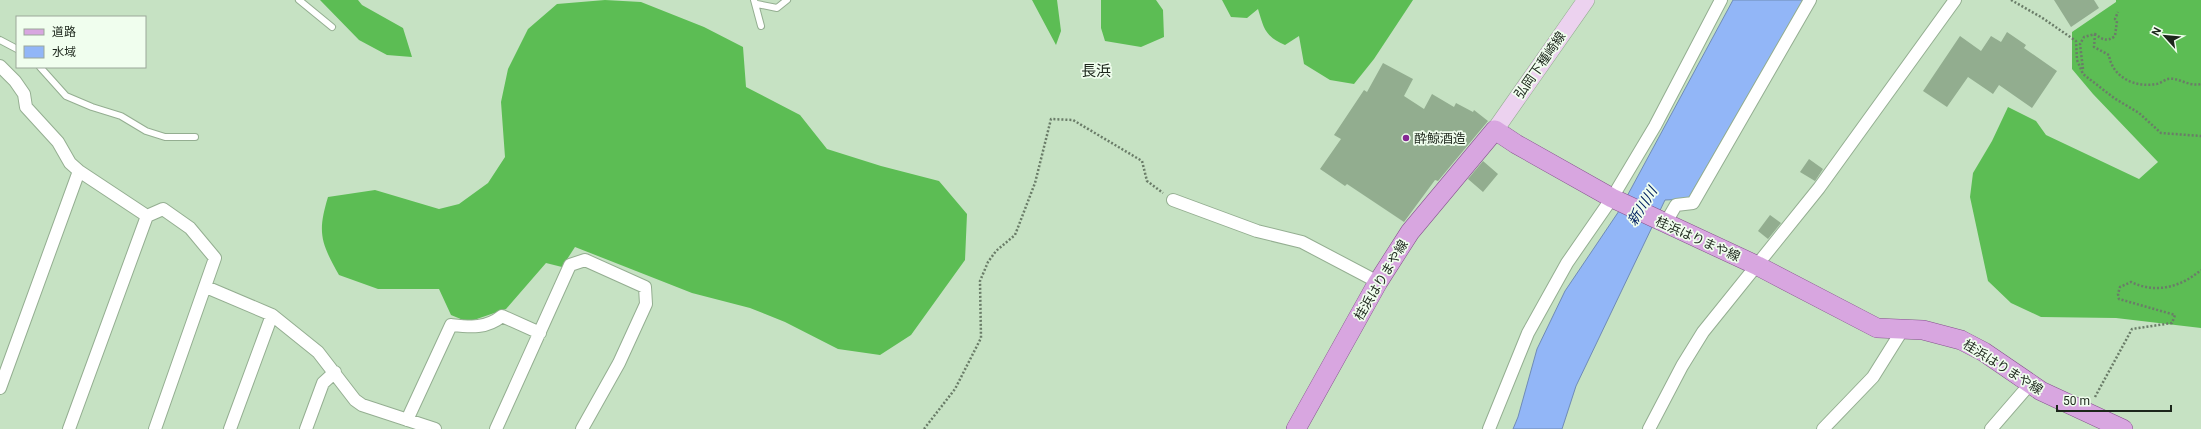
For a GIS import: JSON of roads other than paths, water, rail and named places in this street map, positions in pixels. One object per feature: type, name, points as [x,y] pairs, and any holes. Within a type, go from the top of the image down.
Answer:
[{"type":"main road","name":"弘岡下種崎線","points":[[1495,130],[1586,0]]},
{"type":"main road","name":"桂浜はりまや線","points":[[1296,429],[1378,282],[1410,232],[1495,130],[1516,144],[1615,200],[1758,266],[1877,328],[1923,330],[1961,340],[1984,352],[2030,384],[2087,414],[2123,429]]},
{"type":"street","points":[[1489,429],[1528,334],[1567,263],[1615,200],[1721,0]]},
{"type":"street","points":[[1661,222],[1676,205],[1693,203],[1810,0]]},
{"type":"street","points":[[1649,429],[1682,366],[1704,332],[1819,188],[1955,0]]},
{"type":"street","points":[[0,66],[15,81],[24,94],[26,107],[58,142],[70,163],[79,171],[147,216]]},
{"type":"street","points":[[0,388],[79,171]]},
{"type":"street","points":[[1173,200],[1257,231],[1302,242],[1378,282]]},
{"type":"street","points":[[69,429],[147,216],[163,209],[190,228],[215,258],[155,429]]},
{"type":"street","points":[[496,429],[570,264],[585,260],[645,287],[646,304],[619,363],[582,429]]},
{"type":"street","points":[[206,287],[272,315],[318,352],[335,372],[355,400],[362,405],[434,429]]},
{"type":"street","points":[[230,429],[272,315]]},
{"type":"street","points":[[407,420],[451,326],[475,328],[494,323],[502,316],[540,333]]},
{"type":"street","points":[[1823,429],[1873,377],[1903,329]]},
{"type":"street","points":[[306,429],[323,383],[335,372]]},
{"type":"street","points":[[1991,429],[2030,384]]},
{"type":"lane","points":[[300,0],[332,27]]},
{"type":"lane","points":[[761,26],[756,2],[776,8],[788,0]]},
{"type":"lane","points":[[0,40],[16,48]]},
{"type":"lane","points":[[41,68],[66,96],[92,107],[121,116],[146,131],[165,137],[195,137]]},
{"type":"water","name":"新川川","points":[[1733,0],[1803,0],[1688,199],[1665,200],[1576,386],[1562,429],[1513,429],[1518,417],[1537,349],[1565,291],[1619,211]]},
{"type":"place","name":"酔鯨酒造","points":[[1406,138]]},
{"type":"district","name":"長浜","points":[[1096,71]]}]
